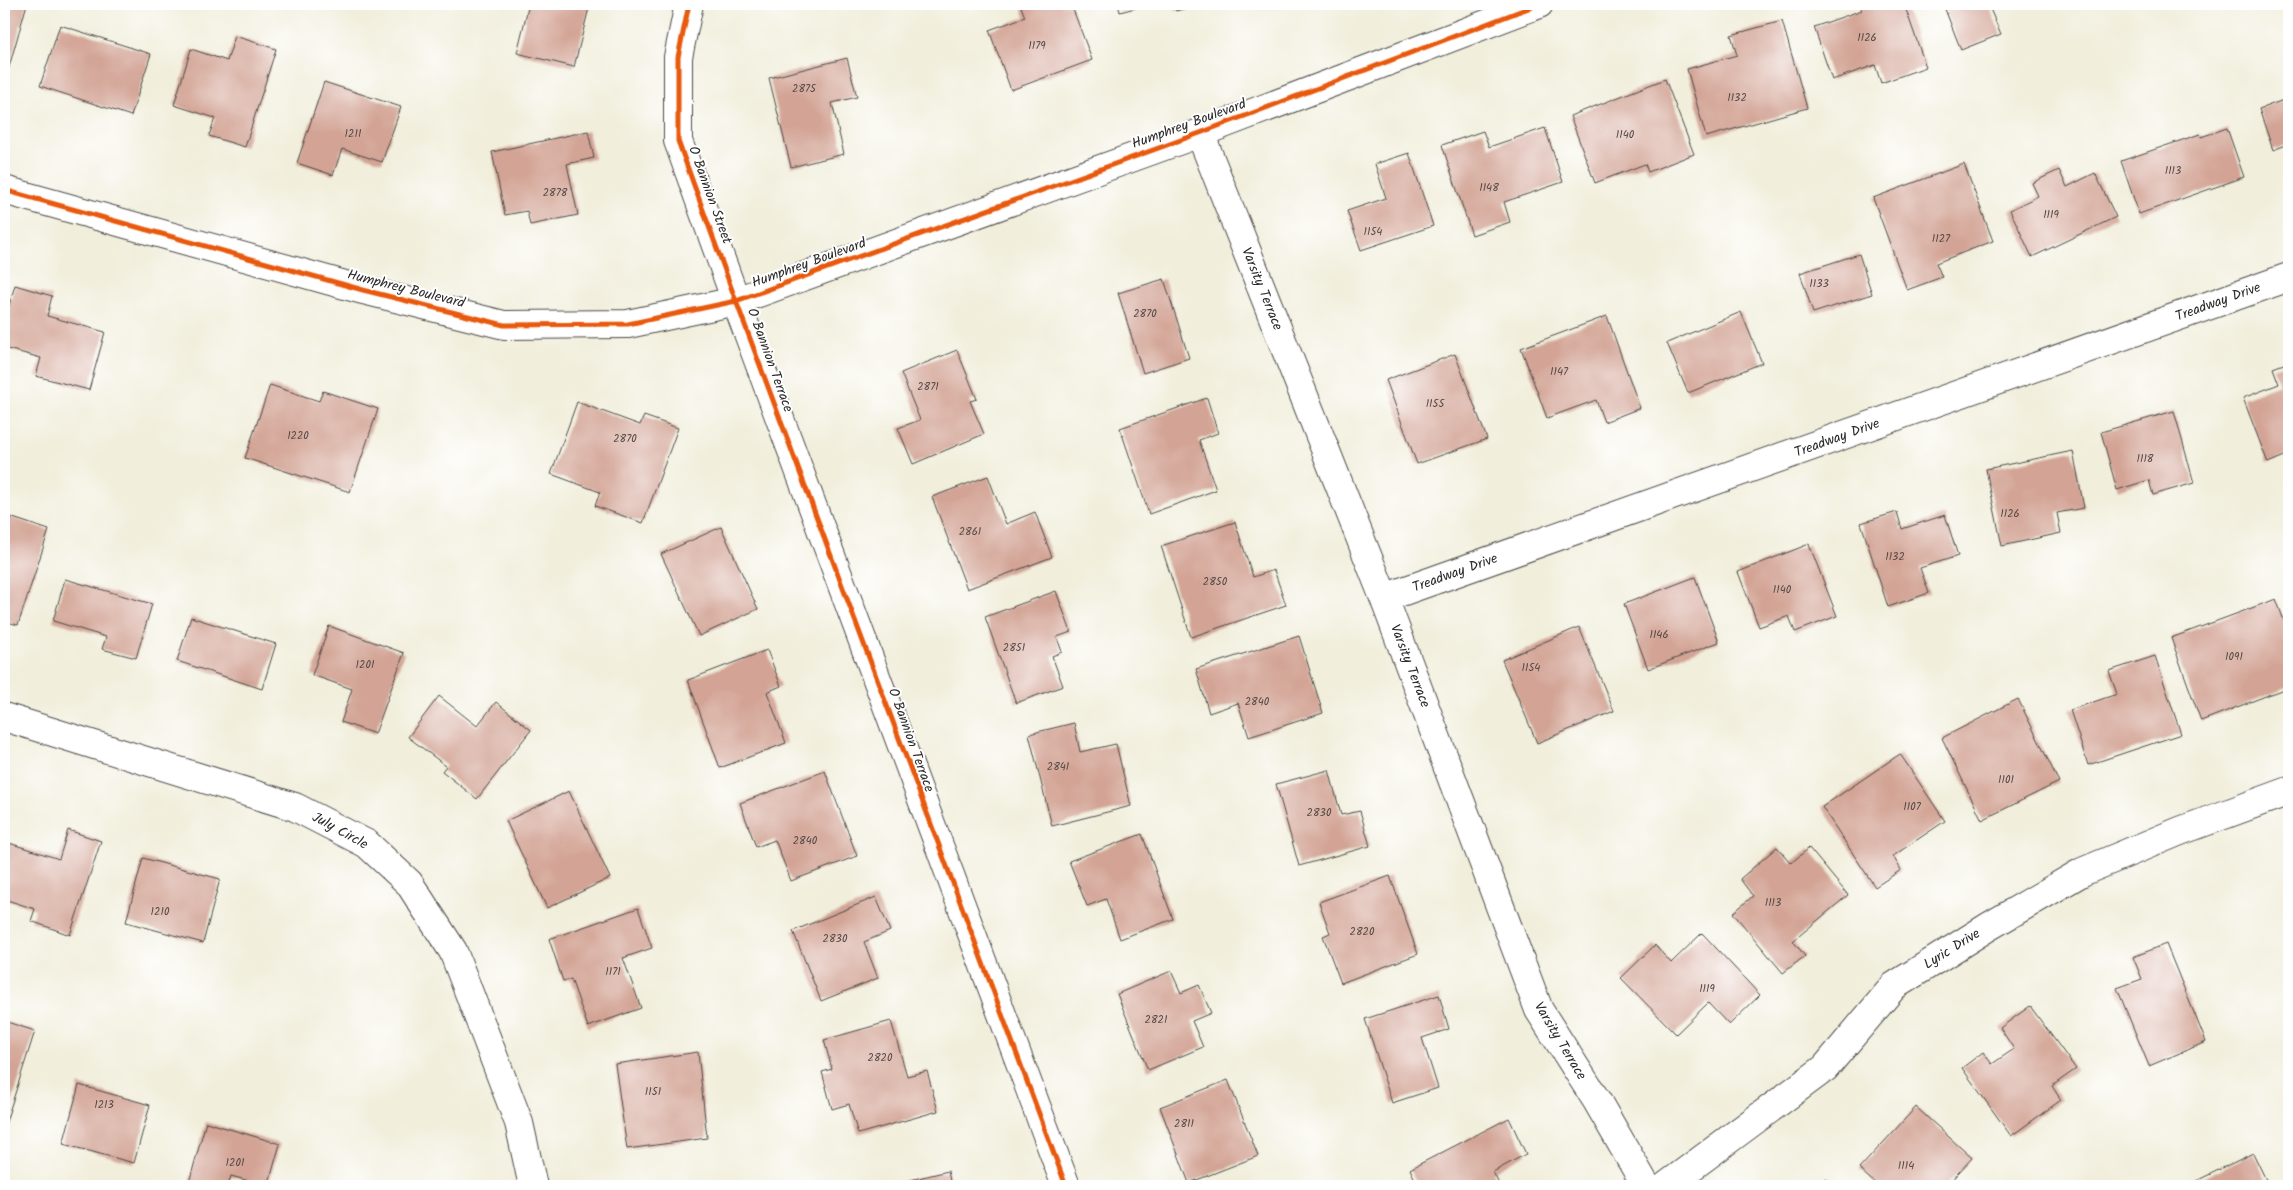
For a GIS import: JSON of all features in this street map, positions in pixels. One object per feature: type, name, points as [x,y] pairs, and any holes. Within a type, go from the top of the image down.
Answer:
[{"type":"street","name":"O Bannion Street","points":[[688,4],[678,57],[678,141],[736,301]]},
{"type":"street","name":"Humphrey Boulevard","points":[[4,190],[363,290],[504,325],[628,324],[736,301],[1200,132],[1539,4]]},
{"type":"street","name":"Varsity Terrace","points":[[1200,132],[1384,598],[1539,1010],[1646,1186]]},
{"type":"street","name":"Treadway Drive","points":[[1384,598],[2289,277]]},
{"type":"street","name":"O Bannion Terrace","points":[[736,301],[1066,1186]]},
{"type":"street","name":"July Circle","points":[[4,717],[294,807],[367,844],[409,883],[453,951],[519,1123],[533,1186]]},
{"type":"street","name":"Lyric Drive","points":[[1666,1186],[1826,1068],[1894,986],[1988,927],[2082,872],[2180,831],[2289,791]]},
{"type":"building","points":[[4,4],[27,4],[7,74],[4,73]]},
{"type":"building","points":[[529,4],[590,4],[574,67],[517,53]]},
{"type":"building","points":[[1020,4],[1071,4],[1092,60],[1011,90],[989,30],[1025,17]]},
{"type":"building","points":[[1118,4],[1150,4],[1120,12]]},
{"type":"building","points":[[1174,4],[1202,4],[1176,11]]},
{"type":"building","points":[[1859,4],[1904,4],[1926,67],[1881,83],[1875,65],[1832,80],[1814,27],[1862,10]]},
{"type":"building","points":[[1943,4],[2004,4],[1990,9],[2001,34],[1961,50]]},
{"type":"building","points":[[1782,21],[1807,108],[1706,137],[1687,69],[1737,55],[1731,35]]},
{"type":"building","points":[[60,25],[151,54],[131,116],[40,86]]},
{"type":"building","points":[[235,36],[276,49],[245,147],[209,136],[215,118],[174,105],[191,49],[227,61]]},
{"type":"building","points":[[847,58],[857,97],[832,103],[844,154],[791,167],[769,78]]},
{"type":"building","points":[[1665,79],[1694,154],[1648,172],[1645,164],[1595,183],[1570,116]]},
{"type":"building","points":[[324,82],[401,107],[382,162],[342,149],[333,175],[297,163]]},
{"type":"building","points":[[2289,98],[2289,144],[2273,150],[2259,109]]},
{"type":"building","points":[[1545,128],[1563,182],[1504,202],[1510,222],[1472,235],[1442,145],[1483,131],[1489,147]]},
{"type":"building","points":[[2227,128],[2244,177],[2139,214],[2121,161],[2200,134],[2201,137]]},
{"type":"building","points":[[588,131],[594,158],[567,164],[578,215],[530,225],[527,211],[505,215],[492,152]]},
{"type":"building","points":[[1409,153],[1433,226],[1361,250],[1347,211],[1386,198],[1375,164]]},
{"type":"building","points":[[1964,164],[1993,241],[1936,263],[1942,277],[1907,290],[1873,198]]},
{"type":"building","points":[[2059,170],[2067,187],[2095,173],[2116,217],[2032,257],[2010,210],[2038,196],[2032,183]]},
{"type":"building","points":[[1859,254],[1872,294],[1813,313],[1800,273]]},
{"type":"building","points":[[1164,279],[1189,358],[1143,373],[1118,293]]},
{"type":"building","points":[[15,285],[52,296],[47,316],[105,332],[89,390],[36,376],[41,358],[4,348],[4,323]]},
{"type":"building","points":[[1741,312],[1762,363],[1688,393],[1667,343]]},
{"type":"building","points":[[1607,316],[1640,408],[1604,422],[1596,400],[1547,418],[1521,348]]},
{"type":"building","points":[[957,350],[977,399],[970,401],[984,434],[913,464],[898,428],[920,420],[901,373]]},
{"type":"building","points":[[1455,354],[1487,439],[1417,464],[1386,380]]},
{"type":"building","points":[[2289,362],[2289,454],[2268,463],[2243,398],[2279,384],[2273,368]]},
{"type":"building","points":[[270,385],[319,401],[323,391],[378,409],[350,492],[245,458]]},
{"type":"building","points":[[1207,398],[1218,433],[1199,440],[1216,490],[1149,514],[1120,428]]},
{"type":"building","points":[[577,402],[640,425],[644,416],[678,428],[643,523],[595,506],[600,492],[551,474]]},
{"type":"building","points":[[2174,411],[2194,483],[2153,495],[2149,480],[2117,490],[2101,432]]},
{"type":"building","points":[[2073,451],[2084,508],[2057,513],[2061,533],[2002,546],[1986,469]]},
{"type":"building","points":[[988,476],[1006,524],[1035,512],[1052,557],[967,589],[932,497]]},
{"type":"building","points":[[1897,512],[1902,529],[1945,515],[1958,556],[1920,568],[1929,593],[1888,607],[1861,523]]},
{"type":"building","points":[[4,515],[49,530],[18,625],[4,621]]},
{"type":"building","points":[[1235,522],[1253,577],[1274,570],[1286,605],[1191,637],[1161,546]]},
{"type":"building","points":[[721,527],[758,609],[699,636],[661,554]]},
{"type":"building","points":[[1809,544],[1837,616],[1795,632],[1789,616],[1759,627],[1738,572]]},
{"type":"building","points":[[1695,577],[1719,642],[1648,669],[1624,604]]},
{"type":"building","points":[[65,579],[152,604],[136,658],[102,649],[106,637],[53,621]]},
{"type":"building","points":[[1056,591],[1071,632],[1057,637],[1062,652],[1052,656],[1063,686],[1016,703],[985,617]]},
{"type":"building","points":[[2276,599],[2289,634],[2289,687],[2201,721],[2171,638]]},
{"type":"building","points":[[191,617],[276,644],[262,689],[177,661]]},
{"type":"building","points":[[329,626],[404,653],[375,734],[341,722],[352,689],[312,675]]},
{"type":"building","points":[[1579,627],[1614,711],[1537,743],[1502,660]]},
{"type":"building","points":[[1299,636],[1323,713],[1249,737],[1238,703],[1209,713],[1196,669]]},
{"type":"building","points":[[767,650],[781,686],[767,692],[786,743],[720,768],[688,680]]},
{"type":"building","points":[[2155,656],[2181,734],[2088,765],[2070,710],[2117,694],[2109,671]]},
{"type":"building","points":[[439,696],[477,726],[496,702],[531,730],[477,799],[442,771],[446,766],[408,737]]},
{"type":"building","points":[[2018,699],[2059,782],[1982,820],[1942,738]]},
{"type":"building","points":[[1074,723],[1080,752],[1116,744],[1131,806],[1052,826],[1029,734]]},
{"type":"building","points":[[1900,754],[1945,821],[1893,856],[1901,870],[1875,887],[1822,807]]},
{"type":"building","points":[[1329,770],[1341,815],[1360,811],[1370,846],[1299,866],[1276,784]]},
{"type":"building","points":[[825,771],[857,856],[791,881],[775,840],[756,847],[740,803]]},
{"type":"building","points":[[569,791],[610,878],[547,908],[506,821]]},
{"type":"building","points":[[68,830],[101,841],[70,935],[31,921],[35,909],[4,899],[4,850],[6,842],[59,859]]},
{"type":"building","points":[[1142,834],[1173,919],[1120,939],[1106,899],[1087,906],[1069,861]]},
{"type":"building","points":[[1777,847],[1791,863],[1809,848],[1848,895],[1793,941],[1805,956],[1783,973],[1733,913],[1753,896],[1740,879]]},
{"type":"building","points":[[143,858],[220,879],[203,943],[126,922]]},
{"type":"building","points":[[1390,876],[1418,954],[1341,983],[1323,936],[1330,933],[1319,902]]},
{"type":"building","points":[[876,897],[890,931],[864,942],[878,978],[821,1001],[793,931]]},
{"type":"building","points":[[638,908],[652,948],[623,958],[641,1008],[588,1027],[571,979],[563,981],[549,939]]},
{"type":"building","points":[[1702,933],[1760,995],[1729,1025],[1708,1003],[1676,1034],[1621,978],[1655,945],[1671,963]]},
{"type":"building","points":[[2166,944],[2206,1042],[2149,1066],[2117,988],[2142,979],[2133,957]]},
{"type":"building","points":[[1171,971],[1181,993],[1199,985],[1211,1013],[1192,1021],[1203,1047],[1148,1070],[1117,994]]},
{"type":"building","points":[[1439,995],[1449,1029],[1422,1038],[1438,1088],[1392,1103],[1365,1019]]},
{"type":"building","points":[[2030,1006],[2076,1069],[2052,1086],[2061,1100],[2011,1136],[1962,1068],[1983,1052],[1992,1064],[2014,1049],[2000,1028]]},
{"type":"building","points":[[4,1021],[35,1031],[4,1128]]},
{"type":"building","points":[[891,1021],[907,1076],[927,1071],[938,1111],[858,1134],[849,1104],[832,1109],[822,1072],[832,1069],[824,1040]]},
{"type":"building","points":[[698,1052],[707,1138],[627,1149],[615,1064]]},
{"type":"building","points":[[1228,1080],[1258,1156],[1189,1183],[1160,1107]]},
{"type":"building","points":[[79,1085],[150,1105],[134,1163],[63,1144]]},
{"type":"building","points":[[1916,1107],[1972,1158],[1946,1186],[1878,1186],[1859,1169]]},
{"type":"building","points":[[1509,1118],[1526,1154],[1493,1172],[1500,1186],[1418,1186],[1410,1169]]},
{"type":"building","points":[[206,1122],[280,1144],[268,1186],[231,1176],[228,1186],[188,1186]]},
{"type":"building","points":[[2253,1153],[2269,1186],[2186,1186]]},
{"type":"building","points":[[948,1171],[951,1186],[907,1186],[906,1181]]},
{"type":"building","points":[[1825,1178],[1834,1186],[1817,1186]]},
{"type":"cycle path","points":[[689,4],[678,57],[678,141],[1066,1186]]},
{"type":"cycle path","points":[[4,190],[363,290],[504,325],[628,324],[736,301],[1200,133],[1539,4]]}]
